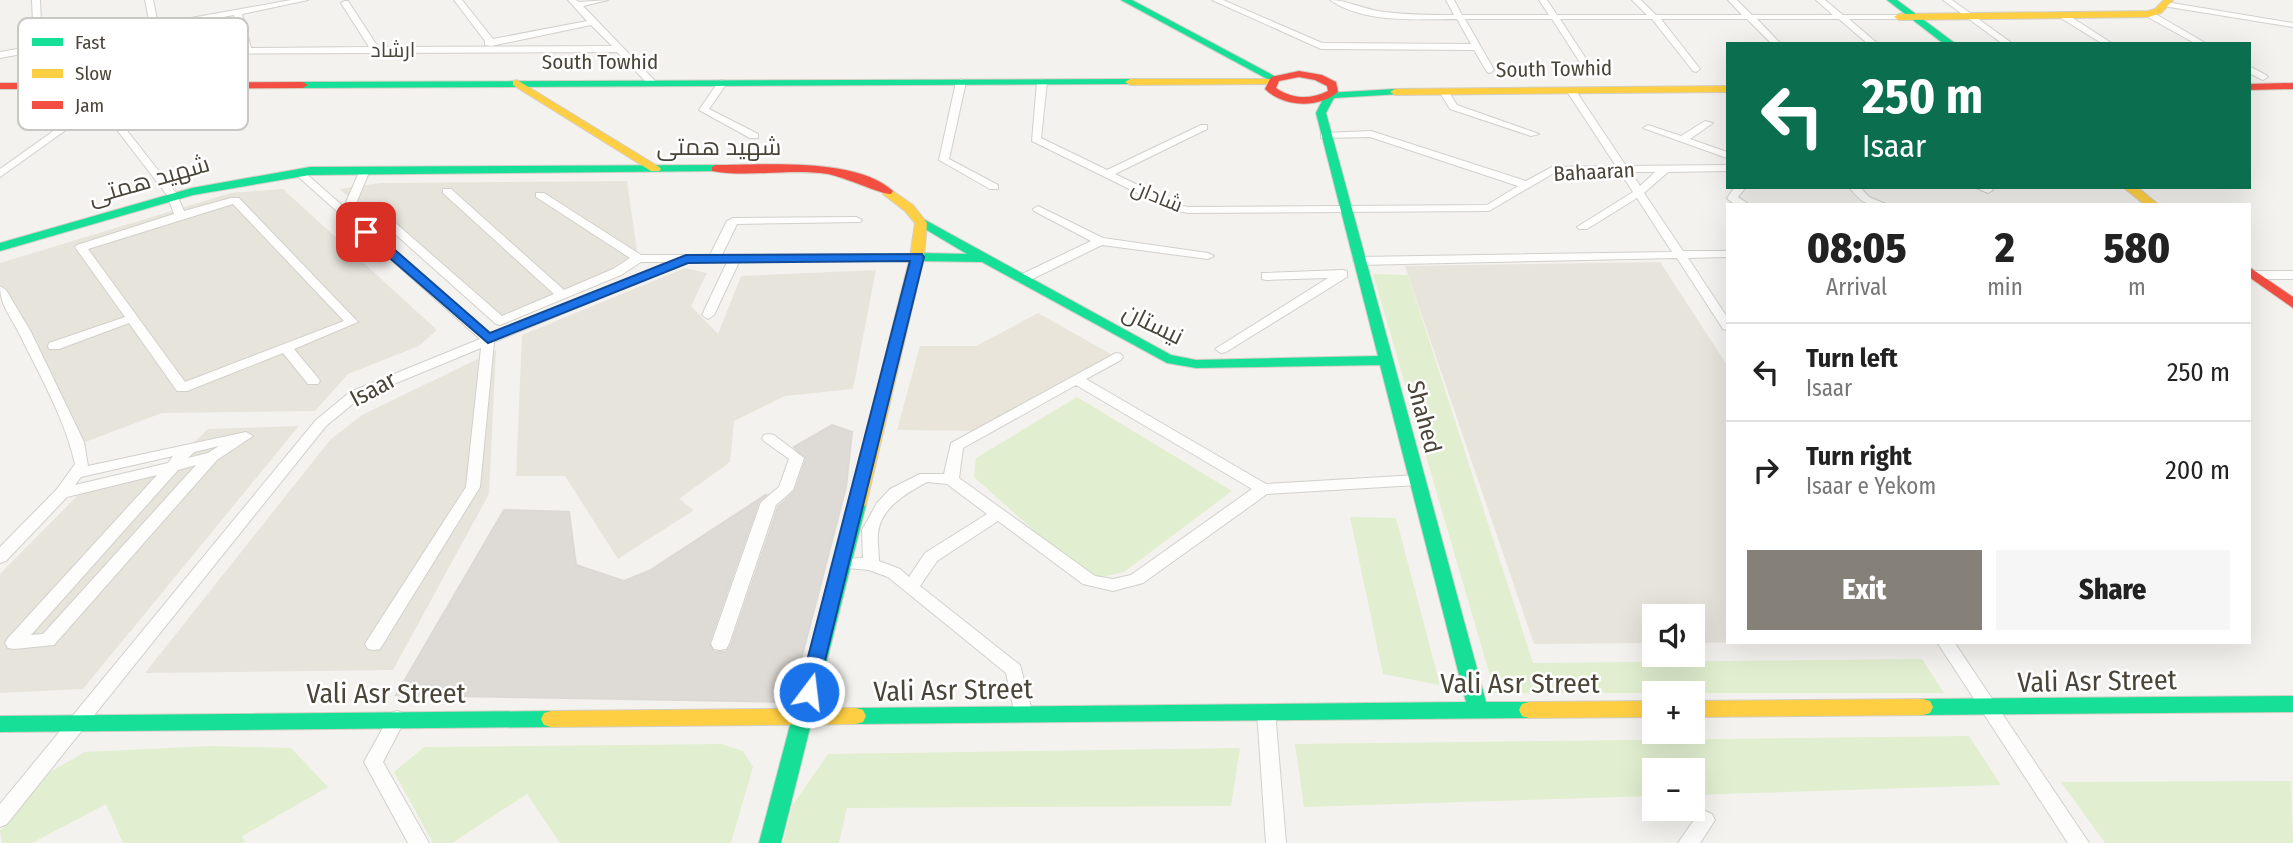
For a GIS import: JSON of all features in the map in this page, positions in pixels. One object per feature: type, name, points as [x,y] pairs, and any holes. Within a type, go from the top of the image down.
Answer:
[{"type":"street","points":[[36,0],[37,18]]},
{"type":"street","points":[[149,0],[153,18]]},
{"type":"street","points":[[204,18],[262,4],[304,0]]},
{"type":"street","points":[[458,0],[491,43]]},
{"type":"street","points":[[574,3],[604,0]]},
{"type":"street","points":[[1125,0],[1247,61],[1278,85],[1307,113],[1325,136]]},
{"type":"street","points":[[1146,0],[1278,85],[1318,77],[1332,92],[1321,113],[1325,136]]},
{"type":"street","points":[[1216,0],[1307,42],[1326,47],[1477,47]]},
{"type":"street","points":[[1334,0],[1359,10],[1393,17],[1656,19],[2149,14],[2199,42]]},
{"type":"street","points":[[1450,0],[1490,70]]},
{"type":"street","points":[[1543,0],[1588,68]]},
{"type":"street","points":[[1636,0],[1656,19],[1696,69]]},
{"type":"street","points":[[1732,0],[1775,42]]},
{"type":"street","points":[[1819,0],[1872,42]]},
{"type":"street","points":[[1874,0],[1948,42]]},
{"type":"street","points":[[1891,0],[1932,42]]},
{"type":"street","points":[[1947,0],[2005,42]]},
{"type":"street","points":[[2149,14],[2168,2],[2293,24]]},
{"type":"street","points":[[345,3],[375,50]]},
{"type":"street","points":[[574,3],[652,83]]},
{"type":"street","points":[[237,12],[239,18]]},
{"type":"street","points":[[2062,15],[2106,42]]},
{"type":"street","points":[[2257,19],[2293,36]]},
{"type":"street","points":[[456,50],[593,22]]},
{"type":"street","name":"ارشاد","points":[[248,51],[619,49]]},
{"type":"street","points":[[0,55],[18,52]]},
{"type":"street","points":[[1199,84],[1244,76],[1250,70],[1247,61]]},
{"type":"street","points":[[2251,70],[2263,77]]},
{"type":"street","points":[[961,82],[944,160],[995,187]]},
{"type":"street","name":"South Towhid","points":[[248,84],[1042,82],[1278,85],[1313,100],[1332,92],[1726,89]]},
{"type":"street","name":"شادان","points":[[1042,82],[1036,139],[1182,209],[1345,207]]},
{"type":"street","points":[[517,83],[655,169]]},
{"type":"street","points":[[557,108],[579,83]]},
{"type":"street","points":[[722,83],[704,110],[754,136]]},
{"type":"street","name":"South Towhid","points":[[0,86],[18,86]]},
{"type":"street","points":[[2251,87],[2293,86]]},
{"type":"street","points":[[1571,90],[1726,325]]},
{"type":"street","points":[[1444,91],[1453,107],[1534,134]]},
{"type":"street","points":[[1682,140],[1707,123]]},
{"type":"street","points":[[1105,174],[1204,127]]},
{"type":"street","points":[[1648,128],[1726,155]]},
{"type":"street","points":[[0,174],[61,130]]},
{"type":"street","points":[[122,130],[172,195],[180,216]]},
{"type":"street","points":[[1325,136],[1371,134],[1527,185]]},
{"type":"street","name":"Shahed","points":[[1325,136],[1479,709]]},
{"type":"street","points":[[1583,227],[1638,193],[1671,168],[1708,148]]},
{"type":"street","points":[[575,170],[627,152]]},
{"type":"street","name":"Bahaaran","points":[[1345,207],[1489,208],[1552,170],[1726,168]]},
{"type":"street","name":"شهید همتی","points":[[0,247],[229,180],[298,172],[795,169],[846,175],[872,182],[896,195],[921,223],[983,258]]},
{"type":"street","points":[[346,214],[365,170]]},
{"type":"street","points":[[298,172],[488,339],[472,487],[374,644]]},
{"type":"street","points":[[1739,189],[1732,198],[1741,203]]},
{"type":"street","points":[[1856,189],[1865,199],[1877,203]]},
{"type":"street","points":[[2132,189],[2150,203]]},
{"type":"street","points":[[2144,189],[2161,203]]},
{"type":"street","points":[[447,191],[563,295]]},
{"type":"street","points":[[540,194],[638,258],[686,259]]},
{"type":"street","points":[[235,200],[352,322],[182,388],[81,247],[180,216],[235,200]]},
{"type":"street","points":[[1038,209],[1100,240],[1208,256]]},
{"type":"street","points":[[380,215],[500,321],[617,272],[638,258]]},
{"type":"street","points":[[714,258],[733,221],[856,220]]},
{"type":"street","points":[[769,843],[843,563],[917,257],[921,223]]},
{"type":"street","points":[[1022,279],[1100,240]]},
{"type":"street","points":[[1221,349],[1343,274],[1361,267],[1726,254]]},
{"type":"street","name":"Isaar","points":[[0,818],[331,414],[370,387],[686,259],[917,257]]},
{"type":"street","name":"نيستان","points":[[917,257],[983,258],[1144,349],[1181,363],[1386,360]]},
{"type":"street","points":[[708,315],[735,258]]},
{"type":"street","points":[[1266,276],[1343,274]]},
{"type":"street","points":[[2251,274],[2293,275]]},
{"type":"street","points":[[2251,275],[2293,304]]},
{"type":"street","points":[[2277,275],[2293,285]]},
{"type":"street","points":[[0,290],[25,332],[77,442],[82,464],[62,493],[0,557]]},
{"type":"street","points":[[54,346],[133,318]]},
{"type":"street","points":[[286,348],[313,381]]},
{"type":"street","points":[[951,480],[957,446],[1116,357]]},
{"type":"street","points":[[1076,379],[1263,489]]},
{"type":"street","points":[[76,473],[189,448],[246,436],[212,457],[48,640],[14,643],[189,448]]},
{"type":"street","points":[[720,644],[769,502],[786,490],[797,458],[769,439]]},
{"type":"street","points":[[62,493],[212,457]]},
{"type":"street","points":[[870,564],[870,530],[882,507],[895,493],[925,477],[951,480],[1089,580],[1103,586],[1120,586],[1137,579],[1263,489],[1418,480]]},
{"type":"street","points":[[911,587],[931,557],[998,514]]},
{"type":"street","points":[[843,563],[870,564],[894,573],[1014,670],[1024,715]]},
{"type":"street","points":[[1946,644],[2079,843]]},
{"type":"street","name":"Vali Asr Street","points":[[1705,709],[1992,709],[2293,704]]},
{"type":"street","name":"Vali Asr Street","points":[[0,724],[397,718],[802,718],[1266,710],[1642,709]]},
{"type":"street","points":[[1266,710],[1276,843]]},
{"type":"street","points":[[397,718],[373,762],[419,843]]},
{"type":"street","points":[[1688,843],[1704,821]]},
{"type":"shaded area","points":[[627,181],[638,258],[500,321],[339,189],[381,183]]},
{"type":"shaded area","points":[[283,189],[437,330],[419,346],[348,374],[315,411],[162,413],[85,442],[0,283],[0,263],[231,193]]},
{"type":"shaded area","points":[[1660,262],[1726,363],[1726,642],[1705,643],[1705,604],[1642,604],[1642,643],[1534,644],[1405,266]]},
{"type":"shaded area","points":[[685,268],[707,273],[691,306],[718,334],[741,276],[876,270],[853,389],[785,396],[734,421],[730,462],[679,499],[694,510],[618,559],[565,476],[516,476],[522,335]]},
{"type":"shaded area","points":[[1038,313],[1116,357],[983,431],[897,430],[920,346],[976,346]]},
{"type":"shaded area","points":[[496,350],[489,494],[393,670],[145,673],[330,440],[362,415]]},
{"type":"shaded area","points":[[299,426],[83,689],[0,693],[0,574],[84,489],[165,470],[208,429]]},
{"type":"green space","points":[[1373,274],[1408,275],[1533,663],[1642,662],[1642,667],[1705,667],[1705,661],[1922,659],[1944,693],[1705,693],[1705,681],[1642,681],[1642,693],[1495,693]]},
{"type":"green space","points":[[1077,397],[1232,491],[1124,572],[1089,580],[974,477],[976,458]]},
{"type":"green space","points":[[1350,517],[1396,518],[1440,685],[1383,674]]},
{"type":"green space","points":[[1969,736],[2001,785],[1705,795],[1705,758],[1642,758],[1642,796],[1304,807],[1295,744],[1642,740],[1642,744],[1705,744],[1705,739]]},
{"type":"green space","points":[[721,744],[743,751],[753,767],[731,843],[560,843],[527,794],[452,843],[433,843],[394,772],[424,747]]},
{"type":"green space","points":[[210,746],[291,748],[328,787],[242,836],[245,843],[123,843],[106,804],[32,843],[2,843],[0,831],[50,772],[85,752]]},
{"type":"green space","points":[[1240,748],[1231,806],[847,808],[839,843],[783,843],[792,806],[828,754]]},
{"type":"green space","points":[[2291,781],[2293,843],[2105,843],[2061,782]]},
{"type":"building","points":[[832,425],[852,432],[846,487],[790,702],[396,695],[504,510],[569,512],[576,565],[624,581],[649,571],[767,494],[759,501],[709,643],[714,652],[726,652],[731,645],[778,507],[795,491],[806,459],[794,447]]},
{"type":"traffic: fast","points":[[1125,0],[1275,79]]},
{"type":"traffic: fast","points":[[1891,0],[1948,42]]},
{"type":"traffic: fast","points":[[303,85],[1130,82]]},
{"type":"traffic: fast","points":[[1395,92],[1330,95],[1321,113],[1478,709]]},
{"type":"traffic: fast","points":[[0,247],[192,192],[310,171],[716,169]]},
{"type":"traffic: fast","points":[[921,223],[1167,359],[1196,364],[1386,360]]},
{"type":"traffic: fast","points":[[917,257],[981,258]]},
{"type":"traffic: fast","points":[[770,843],[857,505]]},
{"type":"traffic: fast","points":[[1923,707],[2293,704]]},
{"type":"traffic: fast","points":[[856,716],[1529,710]]},
{"type":"traffic: fast","points":[[0,724],[551,719]]},
{"type":"traffic: slow","points":[[1899,17],[2149,14],[2158,11],[2169,0]]},
{"type":"traffic: slow","points":[[1130,82],[1271,82]]},
{"type":"traffic: slow","points":[[517,83],[655,169]]},
{"type":"traffic: slow","points":[[1395,92],[1726,89]]},
{"type":"traffic: slow","points":[[2132,189],[2150,203]]},
{"type":"traffic: slow","points":[[857,505],[917,257],[921,223],[909,208],[887,191]]},
{"type":"traffic: slow","points":[[1705,709],[1923,707]]},
{"type":"traffic: slow","points":[[1529,710],[1642,709]]},
{"type":"traffic: slow","points":[[551,719],[856,716]]},
{"type":"traffic: jam","points":[[1299,74],[1318,77],[1332,84],[1333,92],[1317,99],[1301,100],[1285,97],[1270,89],[1275,79],[1299,74]]},
{"type":"traffic: jam","points":[[248,85],[303,85]]},
{"type":"traffic: jam","points":[[0,86],[18,86]]},
{"type":"traffic: jam","points":[[2251,87],[2293,86]]},
{"type":"traffic: jam","points":[[716,169],[826,170],[868,181],[887,191]]},
{"type":"traffic: jam","points":[[2251,272],[2293,304]]},
{"type":"route","points":[[366,232],[488,339],[686,259],[917,257],[809,692]]}]
